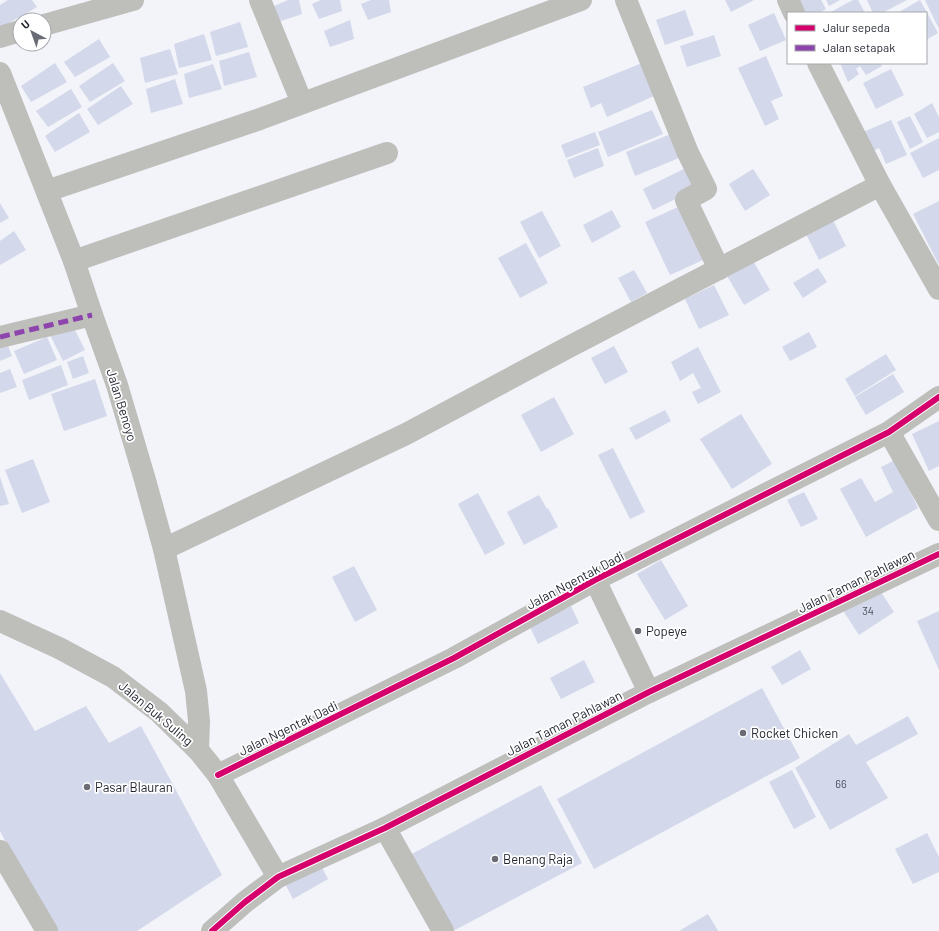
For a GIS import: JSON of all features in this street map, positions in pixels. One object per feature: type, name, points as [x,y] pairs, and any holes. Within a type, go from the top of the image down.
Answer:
[{"type":"street","points":[[52,23],[133,0]]},
{"type":"street","points":[[260,0],[302,103]]},
{"type":"street","points":[[47,191],[260,119],[581,0]]},
{"type":"street","points":[[626,0],[688,153],[706,189],[686,200],[719,269]]},
{"type":"street","points":[[788,0],[794,12]]},
{"type":"street","points":[[0,37],[12,33]]},
{"type":"street","points":[[819,64],[880,185],[939,289]]},
{"type":"street","name":"Jalan Benoyo","points":[[0,73],[74,261],[117,385],[145,480],[164,550],[196,691],[199,721],[198,750]]},
{"type":"street","points":[[74,261],[387,153]]},
{"type":"street","points":[[164,550],[406,434],[880,185]]},
{"type":"street","points":[[0,337],[92,315]]},
{"type":"street","name":"Jalan Ngentak Dadi","points":[[218,775],[454,658],[595,580],[889,432],[939,397]]},
{"type":"street","points":[[889,432],[939,520]]},
{"type":"street","name":"Jalan Taman Pahlawan","points":[[212,931],[245,902],[278,877],[385,828],[649,692],[939,554]]},
{"type":"street","points":[[595,580],[649,692]]},
{"type":"street","name":"Jalan Buk Suling","points":[[0,622],[59,648],[113,677],[159,712],[198,750],[218,775],[278,877]]},
{"type":"street","points":[[385,828],[444,931]]},
{"type":"street","points":[[0,851],[47,931]]},
{"type":"building","points":[[8,0],[32,0],[37,7],[28,12],[12,12],[12,21],[2,27],[0,25],[0,5]]},
{"type":"building","points":[[288,0],[299,0],[302,14],[278,22],[272,7]]},
{"type":"building","points":[[321,0],[340,0],[342,11],[319,19],[312,4]]},
{"type":"building","points":[[371,0],[389,0],[391,12],[368,20],[361,4]]},
{"type":"building","points":[[725,0],[754,0],[731,12]]},
{"type":"building","points":[[794,0],[821,0],[826,9],[821,12],[800,12]]},
{"type":"building","points":[[826,0],[840,0],[829,6]]},
{"type":"building","points":[[853,0],[858,0],[864,12],[831,12]]},
{"type":"building","points":[[867,0],[907,0],[884,12],[873,12]]},
{"type":"building","points":[[920,0],[927,12],[899,12]]},
{"type":"building","points":[[925,0],[939,0],[939,29]]},
{"type":"building","points":[[685,10],[694,35],[665,45],[656,20]]},
{"type":"building","points":[[774,13],[786,40],[760,51],[748,25]]},
{"type":"building","points":[[927,13],[938,33],[927,39]]},
{"type":"building","points":[[350,20],[354,39],[330,47],[324,31]]},
{"type":"building","points":[[240,22],[248,47],[216,56],[210,32]]},
{"type":"building","points":[[204,34],[212,60],[179,68],[174,44]]},
{"type":"building","points":[[714,35],[721,56],[687,67],[680,46]]},
{"type":"building","points":[[99,39],[110,57],[75,77],[64,62]]},
{"type":"building","points":[[170,49],[178,74],[145,83],[140,58]]},
{"type":"building","points":[[249,52],[257,77],[224,86],[219,61]]},
{"type":"building","points":[[766,56],[783,96],[771,101],[779,119],[765,126],[738,68]]},
{"type":"building","points":[[55,63],[67,82],[31,102],[21,86]]},
{"type":"building","points":[[113,63],[125,81],[90,102],[79,86]]},
{"type":"building","points":[[642,63],[654,96],[607,117],[601,103],[591,108],[583,87]]},
{"type":"building","points":[[213,64],[222,89],[189,98],[184,74]]},
{"type":"building","points":[[840,64],[881,64],[882,66],[866,75],[860,66],[856,69],[859,74],[848,82]]},
{"type":"building","points":[[891,69],[904,95],[876,109],[863,83]]},
{"type":"building","points":[[175,79],[183,104],[151,113],[146,89]]},
{"type":"building","points":[[121,86],[133,104],[98,125],[87,109]]},
{"type":"building","points":[[71,89],[82,107],[48,127],[36,111]]},
{"type":"building","points":[[932,103],[939,117],[939,132],[927,138],[914,114]]},
{"type":"building","points":[[652,110],[663,134],[608,157],[598,132]]},
{"type":"building","points":[[79,113],[90,132],[55,152],[45,136]]},
{"type":"building","points":[[910,116],[923,142],[910,149],[897,122]]},
{"type":"building","points":[[891,120],[907,155],[886,164],[879,148],[869,153],[861,133]]},
{"type":"building","points":[[595,132],[600,145],[566,158],[561,145]]},
{"type":"building","points":[[671,134],[679,158],[635,176],[626,152]]},
{"type":"building","points":[[939,138],[939,170],[923,178],[910,153]]},
{"type":"building","points":[[598,148],[604,166],[574,178],[567,160]]},
{"type":"building","points":[[688,167],[698,188],[653,210],[643,189]]},
{"type":"building","points":[[753,169],[770,195],[745,211],[729,184]]},
{"type":"building","points":[[939,201],[939,265],[913,214]]},
{"type":"building","points":[[0,203],[9,218],[0,223]]},
{"type":"building","points":[[678,207],[703,260],[670,275],[645,222]]},
{"type":"building","points":[[612,210],[621,227],[592,243],[583,225]]},
{"type":"building","points":[[542,211],[561,246],[539,258],[520,222]]},
{"type":"building","points":[[832,218],[846,246],[819,260],[805,232]]},
{"type":"building","points":[[14,231],[26,250],[0,265],[0,241]]},
{"type":"building","points":[[526,243],[548,283],[520,298],[498,258]]},
{"type":"building","points":[[752,259],[770,290],[744,305],[726,274]]},
{"type":"building","points":[[818,268],[827,282],[803,298],[793,283]]},
{"type":"building","points":[[634,270],[647,293],[631,302],[618,278]]},
{"type":"building","points":[[714,285],[729,315],[699,329],[685,299]]},
{"type":"building","points":[[71,322],[85,350],[63,361],[49,333]]},
{"type":"building","points":[[809,332],[817,347],[790,361],[782,347]]},
{"type":"building","points":[[47,337],[57,360],[24,374],[14,351]]},
{"type":"building","points":[[7,343],[12,356],[0,361],[0,346]]},
{"type":"building","points":[[614,346],[628,372],[605,384],[591,358]]},
{"type":"building","points":[[698,347],[721,392],[698,404],[692,392],[701,388],[693,373],[680,381],[671,362]]},
{"type":"building","points":[[886,354],[896,370],[855,396],[845,379]]},
{"type":"building","points":[[83,356],[89,373],[73,379],[67,362]]},
{"type":"building","points":[[61,365],[68,385],[29,400],[22,380]]},
{"type":"building","points":[[10,369],[17,387],[0,393],[0,373]]},
{"type":"building","points":[[893,374],[904,392],[866,415],[855,397]]},
{"type":"building","points":[[95,379],[107,416],[64,431],[51,394]]},
{"type":"building","points":[[554,397],[574,434],[541,452],[521,415]]},
{"type":"building","points":[[665,410],[671,421],[636,440],[629,428]]},
{"type":"building","points":[[741,414],[772,464],[732,489],[700,439]]},
{"type":"building","points":[[939,421],[939,466],[929,471],[912,434]]},
{"type":"building","points":[[613,448],[645,512],[630,519],[598,455]]},
{"type":"building","points":[[33,459],[50,502],[22,513],[5,470]]},
{"type":"building","points":[[895,460],[918,508],[866,537],[840,489],[861,478],[875,502],[893,492],[881,467]]},
{"type":"building","points":[[0,477],[9,504],[0,506]]},
{"type":"building","points":[[804,492],[818,519],[801,527],[787,500]]},
{"type":"building","points":[[478,493],[505,544],[485,555],[458,504]]},
{"type":"building","points":[[539,495],[558,527],[524,545],[507,512]]},
{"type":"building","points":[[661,560],[688,606],[665,620],[637,574]]},
{"type":"building","points":[[354,566],[377,610],[355,622],[332,577]]},
{"type":"building","points":[[877,586],[894,612],[859,635],[842,609]]},
{"type":"building","points":[[571,606],[579,623],[538,644],[530,627]]},
{"type":"building","points":[[939,611],[939,670],[917,621]]},
{"type":"building","points":[[800,650],[811,669],[782,685],[771,667]]},
{"type":"building","points":[[584,660],[595,682],[561,699],[550,678]]},
{"type":"building","name":"Pasar Blauran","points":[[0,673],[35,731],[86,706],[109,743],[141,726],[222,875],[137,931],[51,931],[0,831]]},
{"type":"building","points":[[762,688],[800,758],[594,869],[557,799]]},
{"type":"building","points":[[908,716],[918,734],[866,762],[888,798],[830,830],[795,768],[849,734],[856,745]]},
{"type":"building","points":[[792,770],[816,817],[794,829],[769,782]]},
{"type":"building","name":"Benang Raja","points":[[541,785],[582,863],[453,931],[408,856]]},
{"type":"building","points":[[927,833],[939,857],[939,872],[913,884],[895,849]]},
{"type":"building","points":[[319,862],[328,879],[293,899],[284,882]]},
{"type":"building","points":[[708,914],[718,931],[679,931]]},
{"type":"marked path","points":[[0,337],[92,315]]},
{"type":"cycle path","points":[[218,775],[454,658],[595,580],[889,432],[939,397]]},
{"type":"cycle path","points":[[212,931],[245,902],[278,877],[385,828],[649,692],[939,554]]},
{"type":"place","name":"Popeye","points":[[638,631]]},
{"type":"place","name":"Rocket Chicken","points":[[743,733]]},
{"type":"place","name":"Pasar Blauran","points":[[87,787]]},
{"type":"place","name":"Benang Raja","points":[[495,859]]}]
